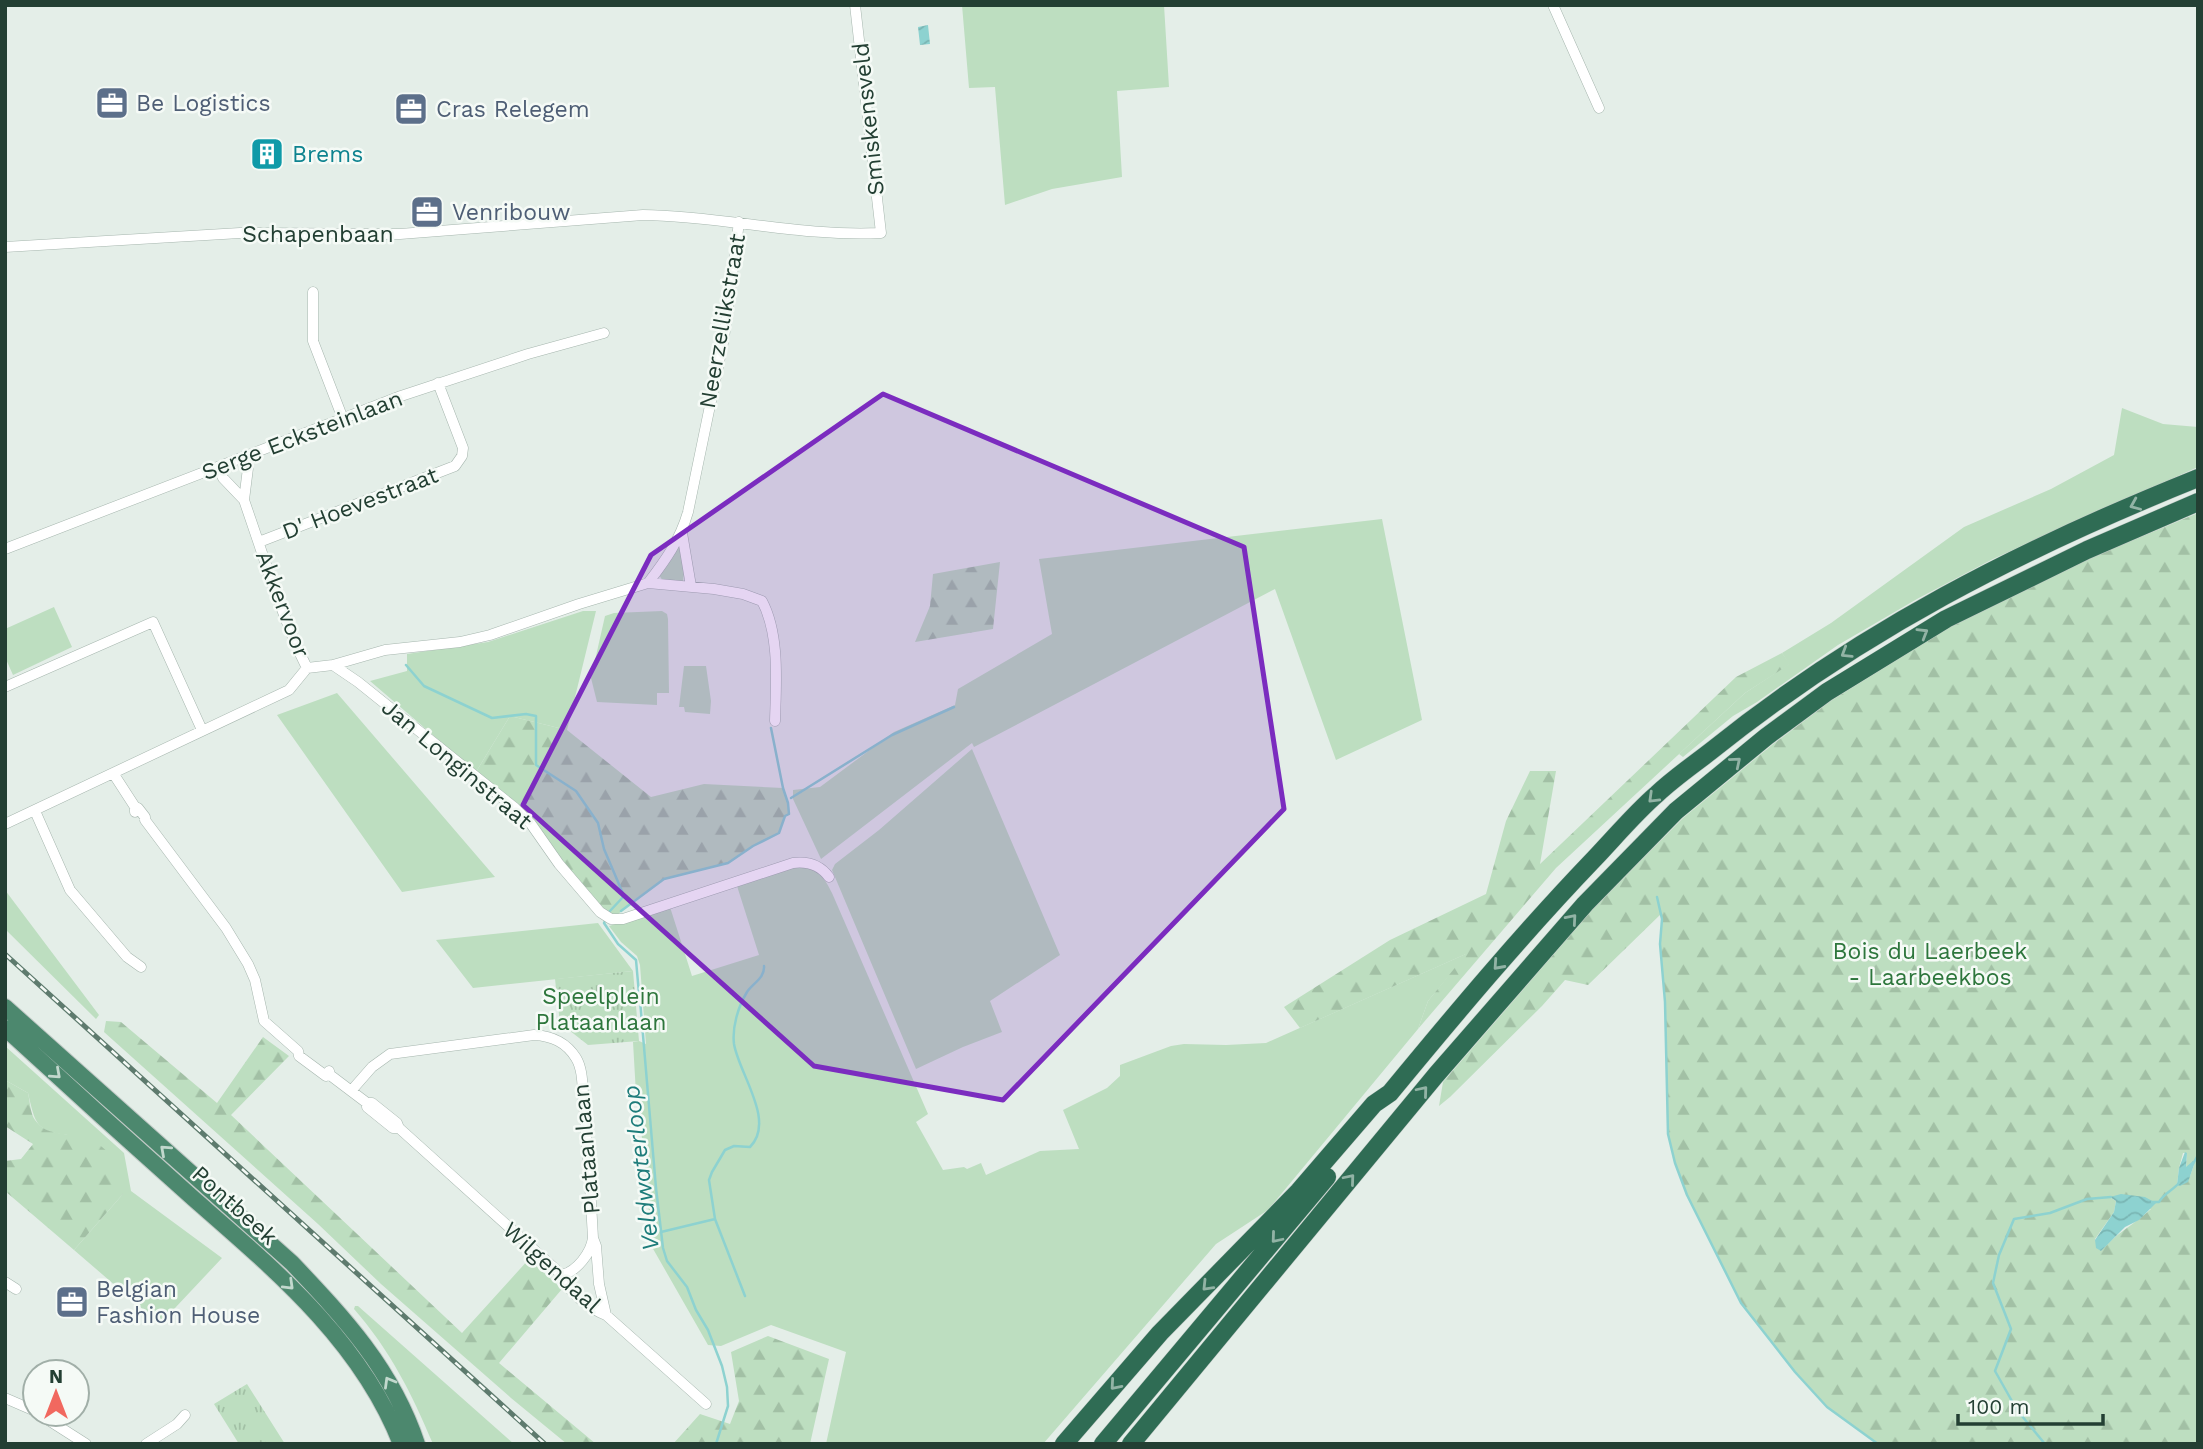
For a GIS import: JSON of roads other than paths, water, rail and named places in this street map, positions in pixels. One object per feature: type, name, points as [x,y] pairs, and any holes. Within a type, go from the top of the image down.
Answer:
[{"type":"highway","points":[[1102,1444],[1218,1309],[1382,1110],[1390,1093],[1475,990],[1657,794],[1763,709],[1817,671],[1934,600],[2078,529],[2198,478]]},
{"type":"highway","points":[[1130,1444],[1436,1075],[1585,904],[1676,811],[1766,737],[1827,692],[1945,619],[2087,550],[2198,502]]},
{"type":"highway","points":[[5,1007],[292,1264],[315,1288],[357,1334],[384,1372],[418,1444]]},
{"type":"highway","name":"Pontbeek","points":[[5,1028],[239,1238],[319,1314],[364,1371],[401,1444]]},
{"type":"highway","points":[[1064,1444],[1160,1333],[1299,1191],[1374,1104],[1390,1093]]},
{"type":"street","name":"Smiskensveld","points":[[855,5],[881,233]]},
{"type":"street","points":[[1553,5],[1599,108]]},
{"type":"street","name":"Schapenbaan","points":[[5,247],[240,233],[400,234],[643,215],[683,216],[814,233],[881,233]]},
{"type":"street","name":"Neerzellikstraat","points":[[682,533],[724,338],[739,222]]},
{"type":"street","points":[[313,292],[313,341],[343,419]]},
{"type":"street","name":"Serge Ecksteinlaan","points":[[5,549],[438,383],[604,333]]},
{"type":"street","name":"D' Hoevestraat","points":[[259,542],[455,466],[462,456],[463,448],[438,383]]},
{"type":"street","name":"Akkervoor","points":[[244,458],[248,468],[244,500]]},
{"type":"street","name":"Akkervoor","points":[[218,467],[223,478],[244,500],[295,643],[307,668]]},
{"type":"street","points":[[648,583],[667,559],[682,533]]},
{"type":"street","points":[[682,533],[691,586]]},
{"type":"street","points":[[5,824],[289,690],[307,668],[333,665],[385,650],[460,642],[491,635],[648,583],[743,594],[762,601],[767,611],[776,659],[775,721]]},
{"type":"street","points":[[5,687],[153,622],[202,730]]},
{"type":"street","name":"Jan Longinstraat","points":[[333,665],[515,808],[531,824],[559,864],[600,912],[611,919],[623,919],[793,863],[815,865],[829,877]]},
{"type":"street","name":"Wilgendaal","points":[[113,774],[226,928],[255,980],[264,1021],[298,1051],[305,1052],[328,1070],[330,1075],[367,1103],[367,1107],[393,1128],[399,1128],[562,1275],[565,1285],[598,1312],[606,1315],[706,1404]]},
{"type":"street","points":[[34,811],[70,890],[127,957],[141,967]]},
{"type":"street","name":"Plataanlaan","points":[[351,1091],[372,1067],[390,1054],[534,1035],[560,1042],[575,1056],[581,1073],[593,1238],[606,1315]]},
{"type":"street","name":"Plataanlaan","points":[[562,1275],[569,1273],[585,1257],[592,1246],[593,1238]]},
{"type":"street","points":[[5,1283],[16,1289]]},
{"type":"street","points":[[5,1398],[21,1406]]},
{"type":"street","points":[[146,1444],[186,1415]]},
{"type":"street","points":[[61,1428],[86,1444]]},
{"type":"water","points":[[928,25],[930,44],[920,45],[918,27]]},
{"type":"water","points":[[2185,1152],[2186,1167],[2195,1162],[2188,1182],[2180,1186],[2177,1185],[2179,1168]]},
{"type":"water","points":[[2121,1194],[2145,1197],[2156,1203],[2139,1220],[2125,1227],[2101,1251],[2096,1248],[2095,1240],[2114,1212],[2116,1201],[2110,1197]]},
{"type":"waterway","name":"Veldwaterloop","points":[[406,665],[424,686],[492,718],[526,714],[536,716],[536,765],[576,791],[598,823],[604,849],[624,896],[609,912]]},
{"type":"waterway","points":[[791,798],[892,735],[954,707]]},
{"type":"waterway","points":[[621,911],[664,879],[728,863],[779,833],[785,816],[789,814],[771,728]]},
{"type":"waterway","points":[[1657,897],[1662,919],[1660,944],[1665,1002],[1668,1134],[1687,1195],[1741,1303],[1795,1372],[1827,1407],[1878,1444]]},
{"type":"waterway","name":"Veldwaterloop","points":[[605,921],[618,944],[636,960],[639,994]]},
{"type":"waterway","points":[[661,1232],[715,1219],[709,1180],[712,1172],[725,1150],[734,1146],[750,1147],[757,1136],[758,1111],[737,1056],[734,1038],[741,1004],[747,992],[761,977],[764,966]]},
{"type":"waterway","name":"Veldwaterloop","points":[[640,1000],[663,1248],[667,1261],[687,1287],[708,1330],[727,1387],[728,1406],[716,1444]]},
{"type":"waterway","points":[[2193,1164],[2198,1155]]},
{"type":"waterway","points":[[2152,1202],[2159,1202],[2179,1183]]},
{"type":"waterway","points":[[2045,1444],[2017,1410],[1995,1371],[2011,1329],[1993,1283],[1999,1255],[2014,1219],[2050,1213],[2087,1199],[2111,1197]]},
{"type":"waterway","points":[[715,1219],[745,1296]]},
{"type":"railway","points":[[5,954],[545,1444]]},
{"type":"place","name":"Be Logistics","points":[[112,103]]},
{"type":"place","name":"Cras Relegem","points":[[411,109]]},
{"type":"place","name":"Brems","points":[[267,154]]},
{"type":"place","name":"Venribouw","points":[[427,212]]},
{"type":"place","name":"Belgian Fashion House","points":[[72,1302]]},
{"type":"park label","name":"Bois du Laerbeek - Laarbeekbos","points":[[1930,964]]},
{"type":"park label","name":"Speelplein Plataanlaan","points":[[601,1009]]}]
